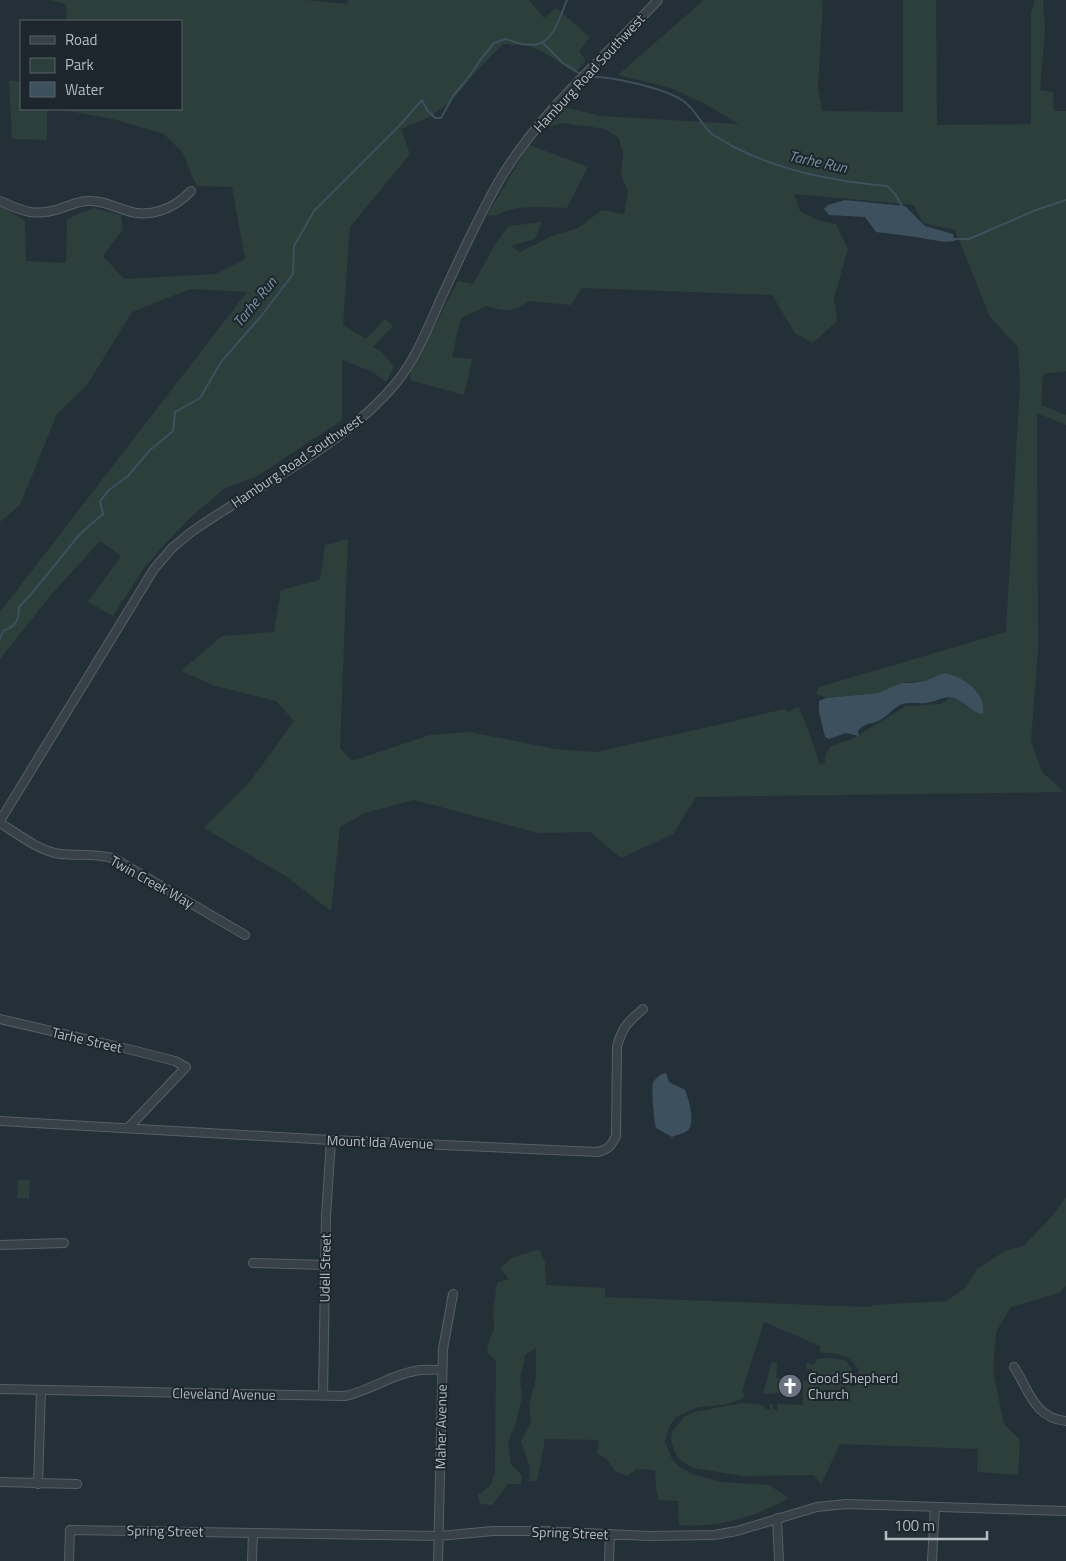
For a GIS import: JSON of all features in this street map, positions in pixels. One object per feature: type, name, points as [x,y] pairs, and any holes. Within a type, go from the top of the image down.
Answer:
[{"type":"street","name":"Hamburg Road Southwest","points":[[0,822],[154,568],[174,546],[190,533],[350,427],[373,408],[398,382],[422,340],[485,206],[516,154],[548,114],[658,0]]},
{"type":"street","points":[[0,201],[31,213],[51,212],[88,201],[107,204],[134,213],[151,214],[169,208],[191,191]]},
{"type":"street","name":"Twin Creek Way","points":[[0,822],[52,852],[101,855],[115,859],[245,935]]},
{"type":"street","name":"Mount Ida Avenue","points":[[0,1121],[331,1140],[606,1151],[612,1145],[616,1136],[617,1047],[620,1034],[626,1024],[643,1009]]},
{"type":"street","name":"Tarhe Street","points":[[0,1019],[175,1061],[186,1067],[128,1128]]},
{"type":"street","name":"Udell Street","points":[[323,1396],[325,1265],[331,1140]]},
{"type":"street","points":[[0,1245],[64,1243]]},
{"type":"street","points":[[253,1263],[325,1265]]},
{"type":"street","name":"Maher Avenue","points":[[438,1561],[443,1349],[453,1294]]},
{"type":"street","points":[[1014,1367],[1040,1410],[1051,1418],[1066,1421]]},
{"type":"street","name":"Cleveland Avenue","points":[[0,1389],[323,1396],[355,1394],[415,1370],[442,1370]]},
{"type":"street","points":[[38,1484],[41,1390]]},
{"type":"street","points":[[0,1482],[77,1484]]},
{"type":"street","name":"Spring Street","points":[[68,1561],[70,1530],[439,1536],[493,1531],[664,1536],[714,1535],[838,1504],[1066,1511]]},
{"type":"street","points":[[932,1561],[935,1507]]},
{"type":"street","points":[[776,1518],[779,1561]]},
{"type":"street","points":[[252,1561],[253,1532]]},
{"type":"street","points":[[609,1561],[610,1534]]},
{"type":"green space","points":[[50,0],[306,0],[347,4],[348,0],[529,0],[544,18],[556,8],[590,37],[579,51],[586,61],[575,73],[545,53],[529,46],[503,44],[452,100],[432,116],[401,129],[410,154],[350,227],[343,325],[366,339],[385,319],[393,326],[373,347],[382,352],[394,367],[386,382],[373,372],[342,360],[342,420],[256,477],[225,488],[191,517],[142,571],[113,616],[88,602],[121,556],[100,541],[51,595],[0,659],[0,612],[247,292],[190,289],[132,312],[87,385],[57,414],[20,505],[0,522],[0,205],[25,221],[26,261],[66,263],[67,219],[93,208],[121,215],[123,229],[103,256],[124,279],[216,274],[245,259],[232,187],[197,186],[183,153],[164,134],[113,119],[64,110],[182,110],[182,20],[67,20],[66,4]]},
{"type":"green space","points":[[704,0],[823,0],[818,88],[822,111],[903,112],[903,0],[936,0],[937,125],[1031,124],[1031,14],[1035,0],[1043,0],[1045,30],[1040,90],[1053,92],[1054,111],[1066,111],[1066,371],[1043,374],[1041,405],[1066,415],[1066,425],[1037,413],[1038,650],[1031,741],[1042,772],[1064,792],[696,797],[673,834],[621,858],[590,832],[538,833],[414,800],[365,813],[340,827],[331,911],[284,875],[204,828],[249,783],[294,721],[276,701],[215,686],[181,671],[222,636],[274,632],[281,590],[320,580],[325,545],[348,539],[340,748],[352,761],[430,735],[470,732],[555,749],[596,752],[784,709],[788,712],[799,707],[820,765],[825,762],[825,755],[831,746],[852,739],[906,706],[941,704],[950,698],[960,701],[978,714],[944,673],[925,681],[901,683],[878,693],[826,698],[816,694],[819,687],[1006,632],[1020,384],[1018,347],[990,317],[955,230],[923,223],[914,205],[794,194],[800,211],[817,220],[836,224],[848,249],[834,298],[837,321],[813,343],[795,333],[772,295],[582,288],[571,305],[528,301],[509,310],[487,306],[461,318],[452,357],[472,359],[464,395],[410,380],[411,371],[458,281],[473,284],[496,243],[509,226],[542,222],[535,239],[511,246],[520,252],[552,236],[578,228],[602,210],[624,214],[628,191],[621,175],[623,154],[619,138],[605,129],[562,123],[542,129],[564,107],[601,116],[739,124],[705,104],[671,88],[618,75]]},
{"type":"green space","points":[[9,81],[20,81],[20,110],[47,110],[47,140],[12,139]]},
{"type":"green space","points":[[529,145],[588,167],[567,208],[521,208],[512,209],[496,216],[487,215]]},
{"type":"green space","points":[[18,1180],[30,1180],[29,1199],[17,1198]]},
{"type":"green space","points":[[1066,1197],[1066,1286],[1059,1293],[1011,1307],[996,1332],[993,1371],[1004,1424],[1020,1440],[1018,1475],[977,1472],[978,1449],[840,1444],[821,1485],[814,1475],[743,1476],[693,1468],[680,1460],[671,1440],[672,1432],[684,1417],[694,1412],[742,1403],[764,1405],[765,1410],[770,1410],[770,1404],[773,1404],[773,1410],[777,1410],[778,1404],[803,1405],[803,1381],[807,1381],[808,1373],[812,1373],[812,1369],[807,1369],[806,1362],[814,1365],[817,1359],[832,1358],[846,1361],[853,1371],[850,1386],[854,1387],[859,1370],[851,1360],[842,1355],[820,1352],[820,1346],[764,1322],[742,1392],[744,1398],[724,1405],[698,1407],[676,1417],[670,1425],[665,1441],[671,1457],[678,1466],[692,1474],[721,1482],[769,1485],[789,1498],[763,1511],[736,1520],[709,1525],[679,1525],[678,1501],[659,1500],[656,1489],[655,1470],[637,1469],[627,1476],[615,1471],[607,1459],[597,1454],[599,1440],[545,1439],[537,1481],[529,1481],[530,1468],[521,1441],[531,1423],[529,1404],[536,1378],[536,1348],[525,1355],[520,1381],[522,1397],[516,1423],[508,1442],[511,1465],[522,1475],[521,1484],[508,1484],[492,1505],[480,1504],[478,1495],[491,1485],[495,1471],[496,1360],[487,1353],[488,1344],[494,1329],[493,1311],[497,1283],[509,1279],[500,1268],[512,1258],[539,1249],[545,1262],[546,1285],[605,1288],[605,1297],[871,1307],[872,1305],[947,1301],[965,1288],[977,1269],[1005,1251],[1024,1246],[1053,1215]]},
{"type":"green space","points":[[772,1361],[777,1364],[776,1378],[781,1378],[781,1393],[763,1394]]},
{"type":"water","points":[[845,200],[905,206],[925,226],[953,234],[955,241],[945,242],[876,232],[865,217],[829,215],[824,209],[828,205]]},
{"type":"water","points":[[944,673],[966,682],[977,692],[983,706],[983,714],[975,712],[961,702],[950,698],[927,703],[908,703],[900,705],[881,720],[863,726],[858,731],[859,736],[846,733],[829,739],[825,737],[819,712],[819,701],[826,698],[878,693],[901,683],[925,681]]},
{"type":"water","points":[[666,1073],[669,1082],[685,1090],[691,1111],[690,1128],[672,1137],[656,1128],[652,1092],[655,1079]]},
{"type":"waterway","name":"Tarhe Run","points":[[0,639],[3,631],[16,622],[19,607],[80,534],[103,514],[100,501],[109,490],[128,476],[150,450],[173,431],[175,412],[200,398],[221,362],[262,315],[293,274],[294,246],[314,211],[399,126],[422,100],[427,110],[435,118],[441,118],[453,96],[494,43],[506,39],[520,44],[531,45],[547,39],[553,32],[567,0]]},
{"type":"waterway","name":"Tarhe Run","points":[[543,43],[563,63],[582,75]]},
{"type":"waterway","name":"Tarhe Run","points":[[586,77],[621,80],[673,95],[687,103],[712,134],[750,155],[807,174],[887,186],[895,194],[903,208]]},
{"type":"waterway","name":"Tarhe Run","points":[[954,239],[969,239],[1036,210],[1066,200]]},
{"type":"place","name":"Good Shepherd Church","points":[[790,1386]]}]
